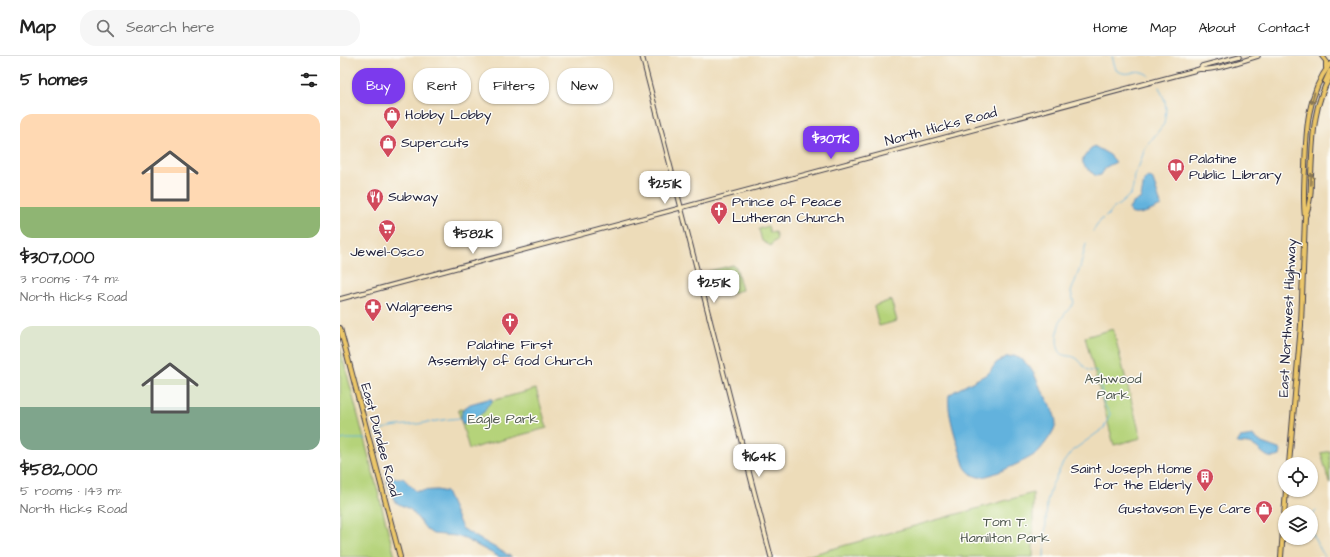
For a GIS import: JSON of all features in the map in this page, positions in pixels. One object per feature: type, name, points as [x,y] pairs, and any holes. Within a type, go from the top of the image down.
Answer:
[{"type":"main road","points":[[642,56],[771,557]]},
{"type":"main road","name":"North Hicks Road","points":[[1200,69],[1202,66],[1240,56]]},
{"type":"main road","name":"North Hicks Road","points":[[340,298],[1200,69],[1203,70],[1214,68],[1258,56]]},
{"type":"main road","points":[[1322,56],[1326,61],[1328,71],[1325,86]]},
{"type":"main road","name":"East Northwest Highway","points":[[1290,457],[1301,324],[1305,217],[1304,175],[1308,115],[1313,95],[1328,71],[1330,64]]},
{"type":"main road","name":"East Northwest Highway","points":[[1305,217],[1310,205],[1314,121],[1318,100],[1330,77]]},
{"type":"main road","name":"East Dundee Road","points":[[340,328],[400,557]]},
{"type":"main road","points":[[1281,557],[1285,497]]},
{"type":"green space","points":[[768,226],[770,233],[775,232],[777,240],[773,242],[771,246],[762,241],[759,229]]},
{"type":"green space","points":[[733,265],[736,267],[742,290],[722,294],[711,291],[706,272]]},
{"type":"green space","points":[[891,300],[897,321],[879,326],[874,306]]},
{"type":"green space","name":"Ashwood Park","points":[[1113,329],[1141,438],[1114,445],[1085,337]]},
{"type":"green space","points":[[340,347],[395,557],[340,557]]},
{"type":"green space","name":"Eagle Park","points":[[536,389],[547,428],[469,449],[458,410]]},
{"type":"green space","points":[[1330,451],[1330,485],[1321,453]]},
{"type":"green space","name":"Tom T. Hamilton Park","points":[[1033,493],[1033,557],[803,557]]},
{"type":"water","points":[[1094,146],[1110,155],[1116,162],[1106,167],[1101,175],[1096,176],[1086,168],[1083,162],[1085,155]]},
{"type":"water","points":[[1148,177],[1152,178],[1161,206],[1141,214],[1130,213],[1129,209],[1133,203],[1141,198],[1144,180]]},
{"type":"water","points":[[1014,356],[1024,361],[1033,372],[1052,410],[1056,423],[1053,431],[1037,453],[1015,465],[983,477],[978,477],[966,469],[964,465],[949,411],[949,395],[989,373],[996,363],[1006,357]]},
{"type":"water","points":[[492,399],[492,402],[487,406],[484,412],[463,424],[461,420],[462,410],[470,404]]},
{"type":"water","points":[[1253,436],[1262,443],[1281,450],[1280,456],[1268,457],[1252,445],[1237,443],[1240,438]]},
{"type":"water","points":[[393,478],[403,478],[416,491],[437,490],[446,492],[462,528],[512,557],[499,557],[465,539],[456,536],[433,534],[427,530],[411,510],[395,502],[387,482],[387,480]]},
{"type":"waterway","points":[[1112,56],[1116,70],[1122,73],[1139,71],[1150,76]]},
{"type":"waterway","points":[[1093,231],[1101,220],[1131,194],[1134,175],[1139,166],[1145,148],[1164,124],[1166,110],[1165,101],[1159,87]]},
{"type":"waterway","points":[[1044,557],[1047,503],[1051,487],[1063,463],[1072,451],[1104,428],[1110,414],[1103,402],[1100,379],[1096,371],[1089,371],[1079,360],[1062,354],[1059,351],[1057,342],[1060,321],[1074,303],[1071,292],[1080,268],[1086,244]]},
{"type":"waterway","points":[[374,434],[394,426],[461,418]]},
{"type":"waterway","points":[[340,441],[344,439],[366,439]]},
{"type":"waterway","points":[[1318,545],[1325,557]]},
{"type":"place","name":"Hobby Lobby","points":[[392,130]]},
{"type":"place","name":"Supercuts","points":[[388,158]]},
{"type":"place","name":"Palatine Public Library","points":[[1176,182]]},
{"type":"place","name":"Subway","points":[[375,212]]},
{"type":"place","name":"Prince of Peace Lutheran Church","points":[[719,225]]},
{"type":"place","name":"Jewel-Osco","points":[[387,243]]},
{"type":"place","name":"Walgreens","points":[[373,322]]},
{"type":"place","name":"Palatine First Assembly of God Church","points":[[510,336]]},
{"type":"place","name":"Saint Joseph Home for the Elderly","points":[[1205,492]]},
{"type":"place","name":"Gustavson Eye Care","points":[[1264,524]]}]
